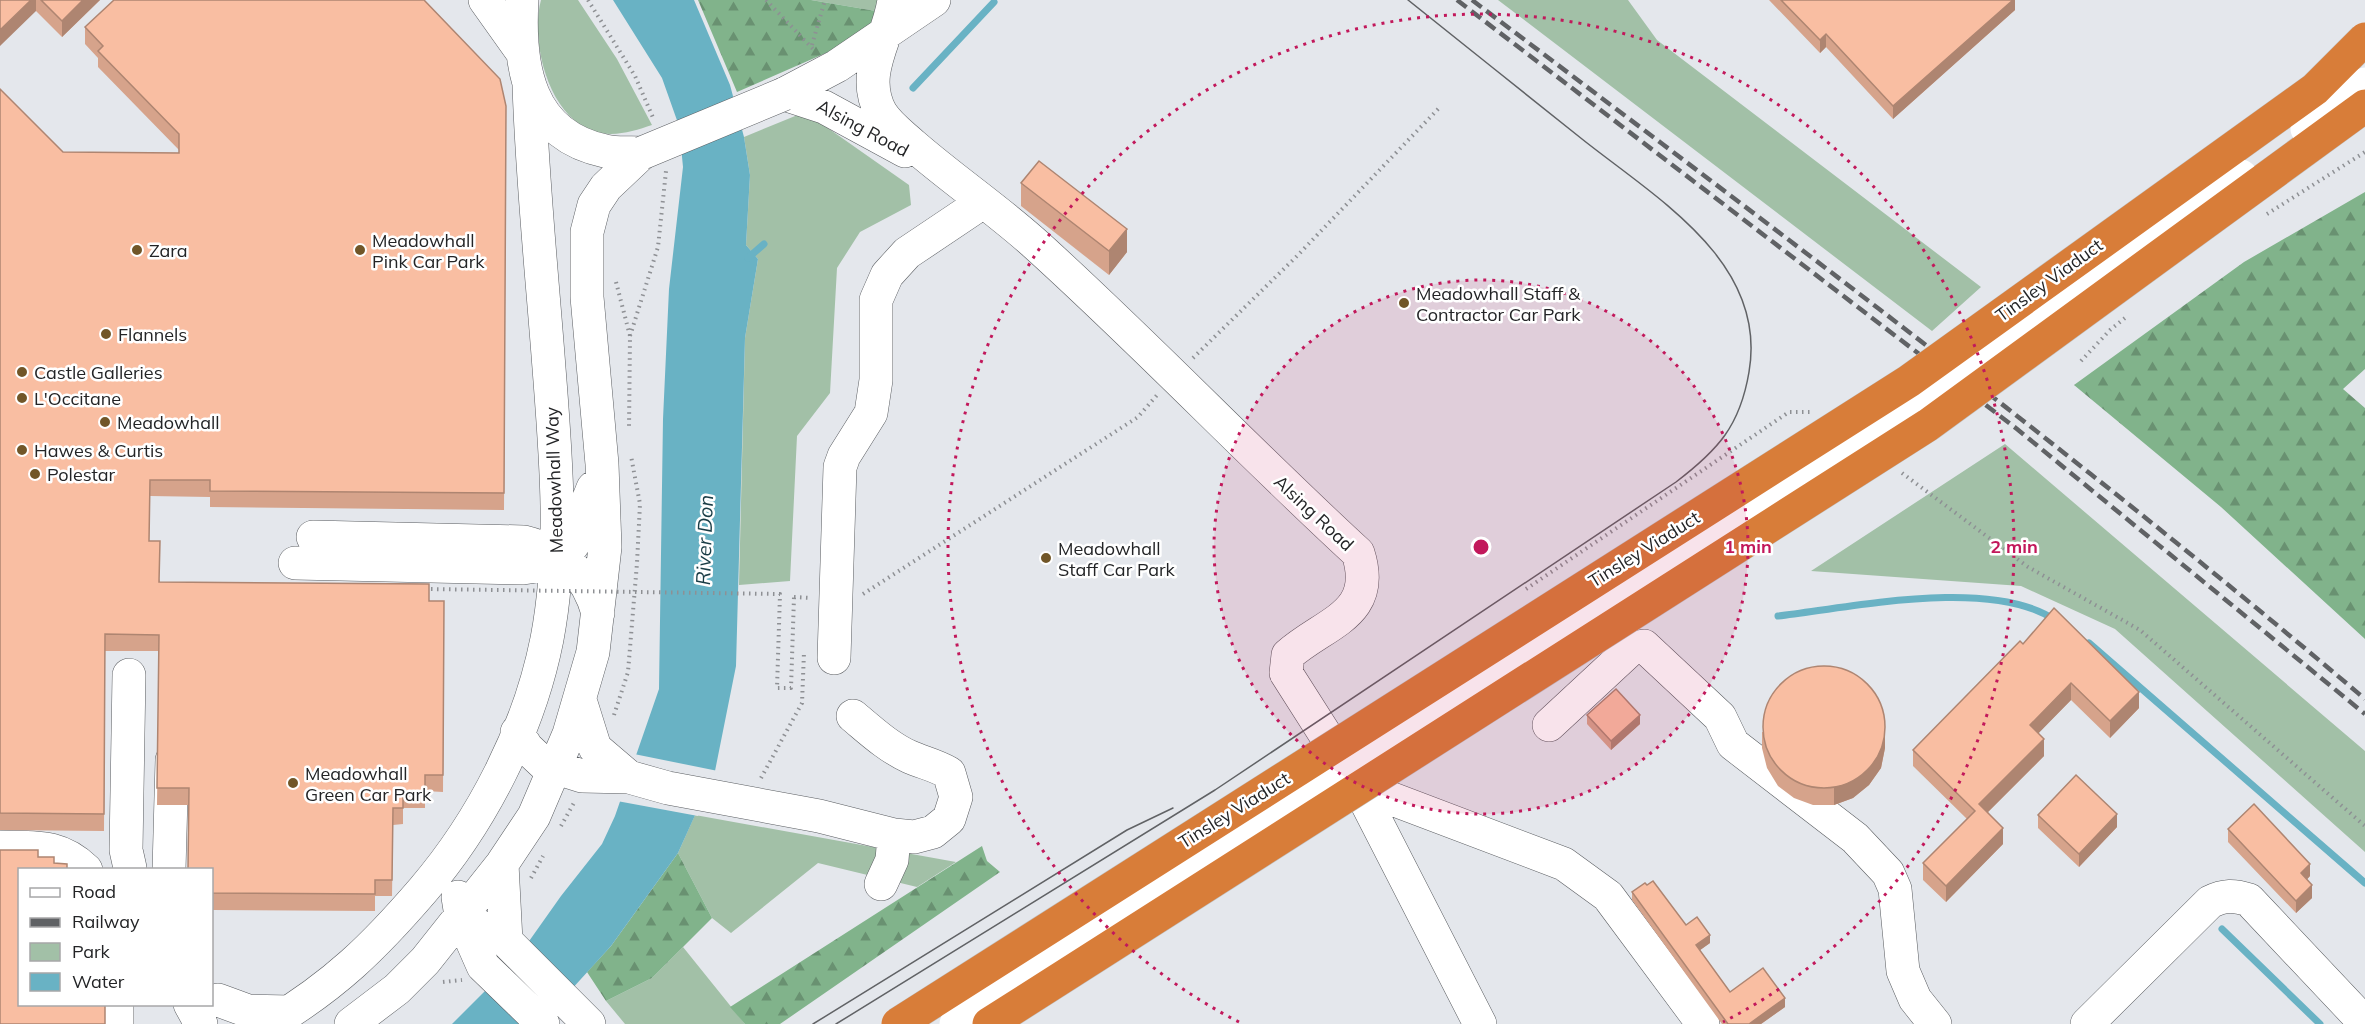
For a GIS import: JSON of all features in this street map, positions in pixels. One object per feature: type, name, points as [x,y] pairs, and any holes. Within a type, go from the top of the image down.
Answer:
[{"type":"highway","name":"Tinsley Viaduct","points":[[898,1024],[1909,381],[2315,89],[2365,39]]},
{"type":"highway","name":"Tinsley Viaduct","points":[[924,1024],[1914,391],[2324,98],[2365,62]]},
{"type":"highway","points":[[989,1024],[1928,425],[2365,106]]},
{"type":"highway","points":[[1014,1024],[1935,434],[2365,126]]},
{"type":"street","points":[[485,0],[522,52]]},
{"type":"street","name":"Meadowhall Way","points":[[280,1018],[331,985],[379,941],[453,856],[481,808],[517,732],[528,703],[548,629],[557,556],[557,484],[529,86],[522,52],[522,0]]},
{"type":"street","name":"Alsing Road","points":[[894,0],[893,12],[875,58],[873,74],[874,93],[882,114],[891,125],[939,168],[1032,241],[1272,474],[1358,553],[1364,569],[1362,587],[1351,611],[1302,642],[1288,655],[1286,673],[1358,786],[1480,1024]]},
{"type":"street","name":"Meadowhall Way","points":[[351,1024],[397,989],[425,961],[502,864],[534,816],[555,769],[580,700],[593,652],[605,547],[602,464],[587,297],[587,232],[594,205],[606,187],[642,153],[784,94],[818,59],[882,37],[934,0]]},
{"type":"street","points":[[956,1024],[1217,854],[1921,408],[2365,84]]},
{"type":"street","name":"Meadowhall Way","points":[[529,86],[539,110],[565,134],[605,152],[642,153]]},
{"type":"street","name":"Alsing Road","points":[[784,94],[824,107],[939,168]]},
{"type":"street","points":[[819,651],[816,602],[840,467],[844,456],[871,413],[876,380],[876,300],[886,275],[907,253],[982,202]]},
{"type":"street","points":[[557,556],[572,546],[584,527],[585,508],[602,464]]},
{"type":"street","points":[[504,554],[519,534],[535,522],[557,484]]},
{"type":"street","points":[[313,537],[504,554],[537,597],[548,629]]},
{"type":"street","points":[[295,563],[504,554],[539,546],[576,570],[591,588],[599,615]]},
{"type":"street","points":[[1549,725],[1632,648],[1644,646],[1720,717],[1733,744],[1855,838],[1888,873],[1894,889],[1903,971],[1915,999],[1935,1024]]},
{"type":"street","points":[[129,675],[126,850],[146,868]]},
{"type":"street","points":[[580,700],[595,748],[629,777]]},
{"type":"street","points":[[517,732],[535,756],[555,769],[599,779],[629,777],[819,816],[894,835],[914,837],[933,832],[949,819],[956,797],[949,773],[932,763],[911,758],[881,740],[853,716]]},
{"type":"street","points":[[146,868],[172,807],[171,726]]},
{"type":"street","points":[[1358,786],[1564,864],[1608,896],[1703,1024]]},
{"type":"street","points":[[881,884],[892,860],[894,835]]},
{"type":"street","points":[[0,847],[45,849],[78,862],[84,854],[146,868]]},
{"type":"street","points":[[453,856],[461,915],[489,972],[543,1024]]},
{"type":"street","points":[[502,864],[510,946]]},
{"type":"street","points":[[2087,1024],[2210,902],[2222,896],[2249,900],[2365,1023]]},
{"type":"street","points":[[379,941],[422,924],[461,915],[510,946],[587,1022]]},
{"type":"street","points":[[425,961],[489,972]]},
{"type":"street","points":[[117,1006],[117,1024]]},
{"type":"street","points":[[209,1008],[248,1011],[280,1018]]},
{"type":"path","points":[[766,0],[818,59]]},
{"type":"path","points":[[818,59],[825,0]]},
{"type":"path","points":[[416,589],[780,594],[777,688],[791,688],[794,597],[816,602],[862,595],[1138,417],[1173,376],[1297,256],[1440,107]]},
{"type":"path","points":[[2264,216],[2365,152]]},
{"type":"path","points":[[615,271],[630,336]]},
{"type":"path","points":[[2081,361],[2110,330],[2128,316]]},
{"type":"path","points":[[1520,593],[1789,412],[1819,412]]},
{"type":"path","points":[[1895,468],[2028,567],[2140,630],[2365,826]]},
{"type":"path","points":[[742,801],[802,703],[819,651]]},
{"type":"path","points":[[557,833],[580,791]]},
{"type":"path","points":[[526,887],[547,850]]},
{"type":"green space","points":[[541,0],[578,0],[617,59],[652,125],[623,133],[601,133],[577,123],[564,110],[554,94],[541,56],[538,17]]},
{"type":"green space","points":[[698,0],[811,0],[876,11],[870,26],[835,49],[737,92]]},
{"type":"green space","points":[[811,0],[878,0],[876,11]]},
{"type":"green space","points":[[1498,0],[1628,0],[1657,40],[1981,287],[1932,331]]},
{"type":"green space","points":[[805,112],[909,185],[911,205],[860,232],[837,268],[830,393],[797,436],[790,581],[739,585],[745,338],[758,259],[746,245],[750,175],[744,137]]},
{"type":"green space","points":[[2365,192],[2365,369],[2343,389],[2365,408],[2365,639],[2221,507],[2074,385],[2244,262]]},
{"type":"green space","points":[[2005,444],[2365,751],[2365,852],[2115,629],[2021,586],[1811,571]]},
{"type":"green space","points":[[695,815],[956,862],[917,887],[818,863],[731,933],[712,918],[678,853]]},
{"type":"green space","points":[[982,846],[987,861],[1000,872],[780,1024],[745,1024],[730,1007]]},
{"type":"green space","points":[[678,853],[712,918],[652,978],[606,1001],[587,972],[611,946]]},
{"type":"green space","points":[[683,947],[745,1024],[625,1024],[606,1001],[652,978]]},
{"type":"water","name":"River Don","points":[[613,0],[694,0],[730,85],[744,137],[750,175],[746,245],[758,259],[745,338],[736,666],[715,771],[678,853],[611,946],[540,1024],[452,1024],[515,961],[561,896],[602,844],[615,816],[659,689],[663,419],[669,289],[683,167],[679,126],[662,78]]},
{"type":"pier","points":[[634,754],[718,771],[698,816],[617,801]]},
{"type":"building","points":[[0,0],[31,0],[0,30]]},
{"type":"building","points":[[41,0],[83,0],[62,21]]},
{"type":"building","points":[[114,0],[424,0],[500,79],[506,106],[504,493],[210,491],[210,480],[150,480],[149,541],[160,541],[159,582],[429,584],[429,601],[444,601],[443,775],[425,775],[425,792],[403,791],[403,808],[393,808],[392,880],[375,880],[375,894],[213,893],[213,868],[188,868],[189,788],[157,788],[159,635],[105,634],[104,814],[0,813],[0,89],[63,152],[179,153],[179,134],[98,51],[103,46],[85,27]]},
{"type":"building","points":[[1781,0],[2013,0],[1893,106],[1826,34],[1820,40]]},
{"type":"building","points":[[1039,161],[1127,229],[1109,251],[1021,183]]},
{"type":"building","points":[[2054,608],[2139,692],[2110,721],[2071,683],[2030,725],[2044,739],[1979,804],[2003,828],[1946,886],[1923,863],[1975,811],[1913,750],[2020,641],[2023,644]]},
{"type":"building","points":[[1824,666],[1847,670],[1867,684],[1881,704],[1885,727],[1881,750],[1867,770],[1847,784],[1824,788],[1801,784],[1781,770],[1767,750],[1763,727],[1767,704],[1781,684],[1801,670]]},
{"type":"building","points":[[1616,689],[1640,715],[1611,741],[1587,715]]},
{"type":"building","points":[[2076,775],[2117,814],[2079,854],[2038,815]]},
{"type":"building","points":[[2254,804],[2310,864],[2301,873],[2312,885],[2296,901],[2228,829]]},
{"type":"building","points":[[0,850],[38,850],[38,857],[54,857],[54,863],[67,864],[67,868],[18,868],[18,1006],[105,1006],[105,1024],[0,1024]]},
{"type":"building","points":[[1653,881],[1686,925],[1697,917],[1710,935],[1696,945],[1730,992],[1763,968],[1785,998],[1749,1024],[1728,1024],[1632,892],[1645,883],[1647,885]]},
{"type":"waterway","points":[[913,88],[994,2]]},
{"type":"waterway","points":[[748,258],[764,244]]},
{"type":"waterway","points":[[1778,616],[1882,602],[1959,597],[1995,600],[2028,607],[2055,620]]},
{"type":"waterway","points":[[2089,643],[2365,883]]},
{"type":"waterway","points":[[2222,929],[2320,1024]]},
{"type":"tram line","points":[[836,1024],[1215,790],[1676,482],[1704,459],[1733,422],[1740,407],[1749,372],[1750,333],[1741,297],[1724,265],[1700,236],[1672,210],[1408,0]]},
{"type":"tram line","points":[[813,1024],[1127,830],[1173,808]]},
{"type":"railway","points":[[1457,0],[2017,429],[2365,714]]},
{"type":"railway","points":[[1472,0],[2035,430],[2146,518],[2365,699]]},
{"type":"place","name":"Zara","points":[[137,250]]},
{"type":"place","name":"Meadowhall Pink Car Park","points":[[360,250]]},
{"type":"place","name":"Meadowhall Staff & Contractor Car Park","points":[[1404,303]]},
{"type":"place","name":"Flannels","points":[[106,334]]},
{"type":"place","name":"Castle Galleries","points":[[22,372]]},
{"type":"place","name":"L'Occitane","points":[[22,398]]},
{"type":"place","name":"Meadowhall","points":[[105,422]]},
{"type":"place","name":"Hawes & Curtis","points":[[22,450]]},
{"type":"place","name":"Polestar","points":[[35,474]]},
{"type":"place","name":"Meadowhall Staff Car Park","points":[[1046,558]]},
{"type":"place","name":"Meadowhall Green Car Park","points":[[293,783]]}]
